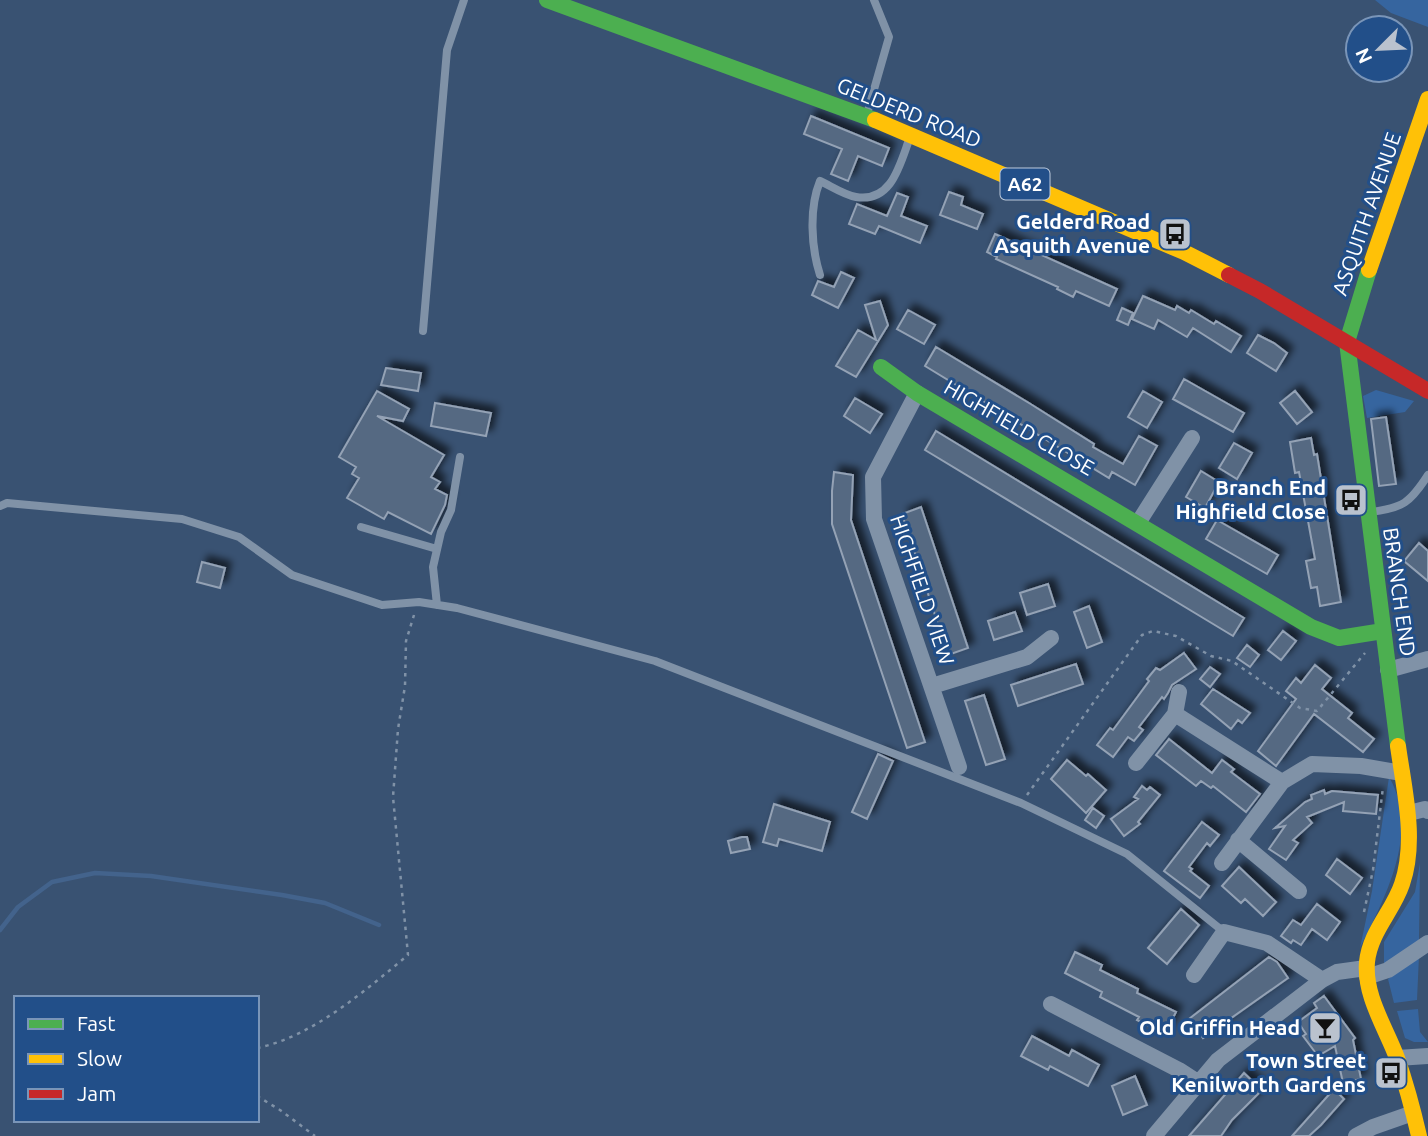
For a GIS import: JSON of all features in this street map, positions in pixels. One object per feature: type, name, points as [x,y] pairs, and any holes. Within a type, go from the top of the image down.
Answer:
[{"type":"main road","name":"GELDERD ROAD","points":[[547,0],[866,116],[1184,252],[1259,291],[1428,391]]},
{"type":"main road","name":"ASQUITH AVENUE","points":[[1347,342],[1362,289],[1428,99]]},
{"type":"main road","name":"BRANCH END","points":[[1347,342],[1367,513],[1409,813],[1410,838],[1400,891],[1370,947],[1367,973]]},
{"type":"main road","name":"HIGHFIELD CLOSE","points":[[880,367],[917,393],[1311,627],[1339,638],[1383,631]]},
{"type":"main road","points":[[1367,973],[1397,1059],[1419,1136]]},
{"type":"street","name":"HIGHFIELD VIEW","points":[[917,393],[873,477],[874,519],[959,767]]},
{"type":"street","points":[[1138,523],[1192,438]]},
{"type":"street","name":"HIGHFIELD VIEW","points":[[932,686],[1027,657],[1051,638]]},
{"type":"street","points":[[1388,670],[1428,659]]},
{"type":"street","points":[[1136,763],[1175,714],[1179,692]]},
{"type":"street","points":[[1175,714],[1282,782]]},
{"type":"street","points":[[1222,863],[1282,782],[1312,764],[1361,766],[1402,773]]},
{"type":"street","points":[[1409,813],[1425,809],[1428,811]]},
{"type":"street","points":[[1238,840],[1299,891]]},
{"type":"street","points":[[1194,975],[1224,932],[1268,943],[1322,980]]},
{"type":"street","points":[[1154,1136],[1228,1052],[1322,980],[1337,972],[1367,973],[1388,970],[1428,943]]},
{"type":"street","points":[[1051,1004],[1199,1083]]},
{"type":"street","points":[[1397,1059],[1428,1056]]},
{"type":"street","points":[[1356,1136],[1413,1113]]},
{"type":"lane","points":[[424,331],[446,50],[464,0]]},
{"type":"lane","points":[[866,116],[889,37],[874,0]]},
{"type":"lane","points":[[820,275],[815,259],[814,197],[820,181],[855,197],[875,197],[887,188],[897,171],[911,135]]},
{"type":"lane","points":[[437,605],[433,567],[441,532],[451,510],[460,457]]},
{"type":"lane","points":[[1367,513],[1404,505],[1415,496],[1428,475]]},
{"type":"lane","points":[[0,506],[7,503],[182,519],[239,537],[292,575],[382,605],[419,602],[457,608],[655,661],[1021,803],[1127,854],[1224,932]]},
{"type":"lane","points":[[361,527],[437,549]]},
{"type":"path","points":[[259,1048],[270,1046],[301,1032],[335,1012],[408,955],[393,797],[398,729],[405,687],[406,642],[419,602]]},
{"type":"path","points":[[1364,912],[1373,870],[1385,770]]},
{"type":"path","points":[[259,1097],[315,1136]]},
{"type":"shaded area","points":[[1375,0],[1428,0],[1428,27],[1414,22],[1414,14],[1391,13]]},
{"type":"shaded area","points":[[1376,390],[1414,401],[1405,412],[1367,418],[1363,396]]},
{"type":"shaded area","points":[[1389,777],[1398,798],[1400,842],[1389,886],[1360,948],[1372,891]]},
{"type":"shaded area","points":[[1420,863],[1419,940],[1384,965],[1384,942],[1415,892]]},
{"type":"shaded area","points":[[1419,956],[1417,1000],[1394,1003],[1388,979]]},
{"type":"shaded area","points":[[1418,1009],[1420,1032],[1428,1042],[1414,1042],[1405,1038],[1397,1011]]},
{"type":"building","points":[[811,116],[889,148],[882,166],[858,156],[848,181],[831,174],[842,149],[804,134]]},
{"type":"building","points":[[949,192],[963,197],[961,205],[983,214],[977,229],[940,215]]},
{"type":"building","points":[[897,193],[908,197],[901,216],[927,226],[920,243],[879,226],[875,234],[849,224],[857,204],[887,216]]},
{"type":"building","points":[[995,234],[1117,289],[1109,306],[1076,291],[1073,297],[1057,289],[1058,287],[996,259],[997,257],[987,252]]},
{"type":"building","points":[[841,272],[854,278],[838,308],[812,295],[818,281],[834,287]]},
{"type":"building","points":[[1143,296],[1175,310],[1177,306],[1189,313],[1191,310],[1241,336],[1231,352],[1193,328],[1187,337],[1158,320],[1154,329],[1132,319]]},
{"type":"building","points":[[880,301],[888,325],[856,377],[836,366],[858,330],[876,340],[865,305]]},
{"type":"building","points":[[1122,308],[1133,313],[1128,325],[1117,320]]},
{"type":"building","points":[[908,310],[935,325],[924,344],[897,329]]},
{"type":"building","points":[[1258,335],[1287,353],[1276,371],[1247,353]]},
{"type":"building","points":[[936,347],[1123,464],[1139,436],[1157,446],[1135,485],[1112,472],[1109,478],[925,366]]},
{"type":"building","points":[[386,368],[421,373],[418,391],[381,385]]},
{"type":"building","points":[[1184,379],[1244,413],[1233,432],[1173,399]]},
{"type":"building","points":[[377,391],[409,409],[403,421],[377,416],[444,455],[431,477],[440,482],[435,489],[447,495],[431,534],[388,512],[384,519],[347,498],[359,478],[352,474],[356,467],[339,457]]},
{"type":"building","points":[[1143,391],[1162,402],[1147,428],[1128,417]]},
{"type":"building","points":[[1295,391],[1312,412],[1297,424],[1280,403]]},
{"type":"building","points":[[855,398],[882,414],[870,433],[844,416]]},
{"type":"building","points":[[435,403],[491,413],[486,436],[431,426]]},
{"type":"building","points":[[1386,417],[1396,484],[1379,486],[1371,419]]},
{"type":"building","points":[[936,431],[1244,618],[1233,636],[925,450]]},
{"type":"building","points":[[1311,438],[1314,455],[1317,454],[1341,602],[1320,606],[1317,587],[1311,588],[1306,561],[1315,559],[1299,472],[1295,473],[1290,442]]},
{"type":"building","points":[[1234,443],[1252,453],[1237,479],[1219,468]]},
{"type":"building","points":[[1201,471],[1219,482],[1205,508],[1186,497]]},
{"type":"building","points":[[834,472],[853,475],[851,520],[925,742],[907,748],[832,524]]},
{"type":"building","points":[[921,507],[968,648],[948,655],[902,514]]},
{"type":"building","points":[[1217,520],[1278,555],[1267,574],[1206,539]]},
{"type":"building","points":[[1419,543],[1428,551],[1428,581],[1404,561]]},
{"type":"building","points":[[202,562],[225,568],[220,588],[197,582]]},
{"type":"building","points":[[1048,584],[1055,606],[1027,615],[1020,593]]},
{"type":"building","points":[[1089,606],[1102,642],[1087,648],[1074,612]]},
{"type":"building","points":[[1015,612],[1022,631],[994,640],[988,621]]},
{"type":"building","points":[[1283,631],[1296,641],[1281,660],[1268,650]]},
{"type":"building","points":[[1247,645],[1259,655],[1250,667],[1237,658]]},
{"type":"building","points":[[1184,653],[1196,669],[1172,685],[1164,699],[1162,697],[1139,727],[1143,730],[1134,741],[1128,737],[1113,757],[1097,745],[1110,728],[1113,730],[1156,668],[1160,670]]},
{"type":"building","points":[[1076,664],[1083,684],[1018,706],[1011,685]]},
{"type":"building","points":[[1315,665],[1331,678],[1322,689],[1352,713],[1348,718],[1374,739],[1363,752],[1314,714],[1276,766],[1258,751],[1296,699],[1286,691],[1296,678],[1301,683]]},
{"type":"building","points":[[1210,667],[1220,674],[1210,687],[1200,679]]},
{"type":"building","points":[[1213,689],[1250,713],[1242,723],[1238,720],[1231,729],[1201,704]]},
{"type":"building","points":[[984,695],[1005,759],[986,765],[965,701]]},
{"type":"building","points":[[1169,739],[1212,773],[1222,760],[1234,769],[1231,772],[1260,794],[1246,812],[1213,786],[1211,788],[1201,781],[1196,786],[1156,755]]},
{"type":"building","points":[[878,754],[893,761],[867,819],[852,812]]},
{"type":"building","points":[[1067,760],[1106,790],[1086,813],[1051,779]]},
{"type":"building","points":[[1142,786],[1147,790],[1150,787],[1160,795],[1138,822],[1140,824],[1124,836],[1111,819],[1138,799],[1134,797]]},
{"type":"building","points":[[1324,790],[1325,794],[1332,791],[1378,795],[1376,814],[1343,811],[1344,802],[1307,817],[1312,823],[1293,840],[1298,843],[1286,860],[1269,849],[1285,826],[1275,828],[1312,799],[1311,795]]},
{"type":"building","points":[[774,804],[830,822],[822,851],[779,839],[777,846],[763,842]]},
{"type":"building","points":[[1093,808],[1104,816],[1096,828],[1085,820]]},
{"type":"building","points":[[1202,822],[1219,835],[1210,846],[1207,843],[1189,867],[1192,869],[1190,871],[1209,886],[1200,898],[1164,871]]},
{"type":"building","points":[[747,837],[750,849],[731,853],[728,841]]},
{"type":"building","points":[[1337,859],[1362,878],[1350,894],[1326,875]]},
{"type":"building","points":[[1239,867],[1276,902],[1263,916],[1245,899],[1241,903],[1222,886]]},
{"type":"building","points":[[1317,904],[1340,922],[1327,940],[1312,929],[1301,945],[1293,940],[1291,943],[1281,936],[1293,920],[1301,925]]},
{"type":"building","points":[[1181,909],[1199,925],[1167,964],[1148,948]]},
{"type":"building","points":[[1075,952],[1102,965],[1100,970],[1138,989],[1137,993],[1176,1012],[1165,1034],[1100,997],[1102,992],[1065,973]]},
{"type":"building","points":[[1269,957],[1277,962],[1288,978],[1203,1038],[1189,1019]]},
{"type":"building","name":"Old Griffin Head","points":[[1324,996],[1355,1038],[1353,1040],[1361,1079],[1343,1083],[1335,1046],[1318,1056],[1303,1036],[1306,1034],[1298,1022],[1317,1008],[1314,1003]]},
{"type":"building","points":[[1032,1036],[1069,1056],[1072,1050],[1099,1065],[1088,1086],[1050,1066],[1048,1070],[1021,1056]]},
{"type":"building","points":[[1244,1073],[1262,1090],[1232,1120],[1221,1136],[1189,1136]]},
{"type":"building","points":[[1135,1076],[1147,1105],[1123,1115],[1112,1086]]},
{"type":"building","points":[[1334,1089],[1344,1099],[1321,1125],[1309,1136],[1292,1136]]},
{"type":"waterway","points":[[0,930],[18,907],[52,882],[95,873],[151,876],[282,895],[325,903],[379,925]]},
{"type":"traffic: fast","points":[[547,0],[875,120]]},
{"type":"traffic: fast","points":[[1369,270],[1347,342],[1398,746]]},
{"type":"traffic: fast","points":[[881,367],[917,393],[1311,627],[1339,638],[1383,631]]},
{"type":"traffic: slow","points":[[1369,270],[1428,99]]},
{"type":"traffic: slow","points":[[875,120],[1184,252],[1229,275]]},
{"type":"traffic: slow","points":[[1398,746],[1408,815],[1409,850],[1398,894],[1372,941],[1367,975],[1372,999],[1400,1068],[1419,1136]]},
{"type":"traffic: jam","points":[[1229,275],[1428,391]]},
{"type":"place","name":"Gelderd Road Asquith Avenue","points":[[1175,234]]},
{"type":"place","name":"Branch End Highfield Close","points":[[1351,500]]},
{"type":"place","name":"Old Griffin Head","points":[[1325,1028]]},
{"type":"place","name":"Town Street Kenilworth Gardens","points":[[1391,1073]]}]
